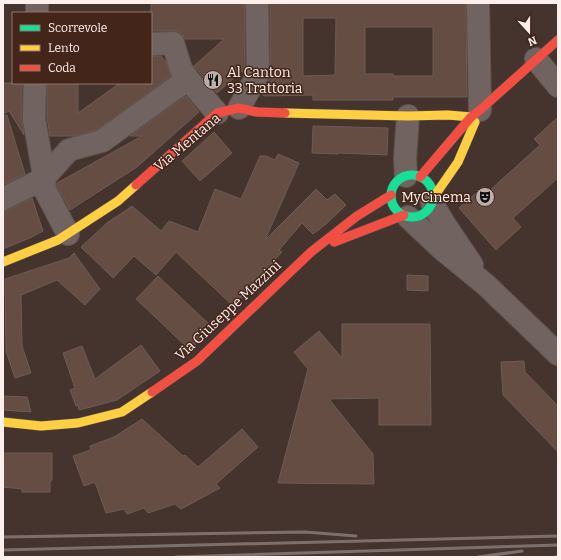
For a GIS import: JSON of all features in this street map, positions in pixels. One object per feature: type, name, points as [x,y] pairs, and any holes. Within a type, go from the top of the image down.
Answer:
[{"type":"street","points":[[239,108],[258,74],[258,3]]},
{"type":"street","points":[[478,3],[475,114],[458,162],[433,200],[429,209],[421,216],[412,217],[400,214],[394,207],[391,200],[393,188],[400,178],[413,176],[428,182],[433,190],[433,200],[444,225],[486,285]]},
{"type":"street","points":[[413,176],[475,114],[558,40]]},
{"type":"street","points":[[152,44],[173,43],[181,69],[217,113]]},
{"type":"street","points":[[536,59],[558,86]]},
{"type":"street","points":[[3,199],[43,179],[69,150],[102,141],[188,79]]},
{"type":"street","points":[[35,84],[34,119],[43,170],[44,190],[68,234]]},
{"type":"street","name":"Via Mentana","points":[[3,262],[58,240],[118,201],[217,113],[239,108],[257,112],[408,116],[475,114]]},
{"type":"street","points":[[408,116],[405,158],[413,176]]},
{"type":"street","name":"Via Giuseppe Mazzini","points":[[3,422],[41,426],[78,423],[122,412],[197,361],[311,252],[357,216],[391,195]]},
{"type":"street","points":[[311,252],[369,228],[406,216]]},
{"type":"street","points":[[406,216],[442,249],[486,285],[558,354]]},
{"type":"building","points":[[151,3],[245,3],[244,74],[242,71],[217,93],[194,66],[224,39],[185,39],[182,34],[177,31],[152,31]]},
{"type":"building","points":[[270,3],[466,3],[467,97],[393,97],[393,100],[313,100],[313,95],[264,96],[261,93],[269,80]],"holes":[[[303,18],[336,18],[335,75],[303,76]],[[365,27],[433,27],[433,76],[365,74]]]},
{"type":"building","points":[[152,56],[161,56],[166,62],[171,76],[97,130],[74,136],[50,136],[47,118],[47,84],[78,84],[78,113],[119,84],[152,84]]},
{"type":"building","points":[[3,83],[22,84],[22,119],[24,135],[9,111],[3,114]]},
{"type":"building","points":[[186,96],[199,112],[137,167],[70,210],[57,186],[57,183],[142,136],[130,136]]},
{"type":"building","points":[[7,115],[25,174],[3,185],[3,116]]},
{"type":"building","points":[[558,117],[558,178],[513,218],[521,227],[496,250],[459,208],[483,187],[488,192],[540,145],[534,139]]},
{"type":"building","points":[[313,126],[388,128],[387,155],[312,153]]},
{"type":"building","points":[[214,132],[232,153],[200,181],[182,161]]},
{"type":"building","points":[[278,154],[299,163],[265,240],[316,189],[327,200],[335,194],[346,205],[313,234],[302,223],[279,250],[282,252],[233,306],[176,252],[156,275],[134,256],[113,278],[81,247],[108,222],[132,206],[161,231],[169,221],[198,232],[215,189],[241,199],[260,156],[266,156],[275,160]]},
{"type":"building","points":[[32,198],[43,231],[3,249],[3,211],[9,210]]},
{"type":"building","points":[[74,253],[100,289],[85,305],[57,280],[21,295],[22,346],[31,373],[15,378],[6,351],[5,279],[69,258]]},
{"type":"building","points":[[407,275],[428,276],[428,291],[407,290]]},
{"type":"building","points":[[158,276],[212,327],[190,350],[136,299]]},
{"type":"building","points":[[342,324],[430,324],[431,425],[379,425],[379,398],[329,399],[373,454],[374,484],[278,483],[308,369],[294,352],[319,331],[342,358]]},
{"type":"building","points":[[141,345],[160,371],[117,400],[79,410],[70,390],[75,388],[63,353],[82,346],[95,379]]},
{"type":"building","points":[[524,361],[525,372],[558,406],[558,452],[503,395],[501,362]]},
{"type":"building","points":[[3,396],[27,397],[31,412],[3,410]]},
{"type":"building","points":[[142,419],[183,456],[185,455],[198,467],[242,429],[258,447],[216,484],[220,488],[181,509],[175,504],[148,513],[144,508],[127,514],[124,509],[106,513],[95,482],[84,486],[73,456],[91,450],[90,446],[114,437]]},
{"type":"building","points":[[3,453],[52,453],[52,479],[50,483],[50,492],[22,492],[22,489],[3,487]]},
{"type":"railway","points":[[3,537],[305,532],[356,536]]},
{"type":"railway","points":[[3,550],[558,536]]},
{"type":"railway","points":[[176,557],[558,545]]},
{"type":"railway","points":[[478,557],[522,551]]},
{"type":"traffic: fast","points":[[408,175],[416,175],[427,181],[433,192],[433,196],[433,200],[427,211],[416,217],[408,217],[397,211],[391,200],[391,192],[397,181],[408,175]]},
{"type":"traffic: slow","points":[[285,113],[408,116],[448,115],[471,117]]},
{"type":"traffic: slow","points":[[433,198],[458,162],[475,122]]},
{"type":"traffic: slow","points":[[3,262],[58,240],[118,201],[136,185]]},
{"type":"traffic: slow","points":[[3,422],[41,426],[78,423],[122,412],[152,392]]},
{"type":"traffic: jam","points":[[420,177],[471,117],[558,40]]},
{"type":"traffic: jam","points":[[136,185],[217,113],[239,108],[257,112],[285,113]]},
{"type":"traffic: jam","points":[[152,392],[197,361],[311,252],[357,216],[391,195]]},
{"type":"traffic: jam","points":[[334,242],[404,215]]},
{"type":"place","name":"Al Canton 33 Trattoria","points":[[213,80]]},
{"type":"place","name":"MyCinema","points":[[485,197]]}]
